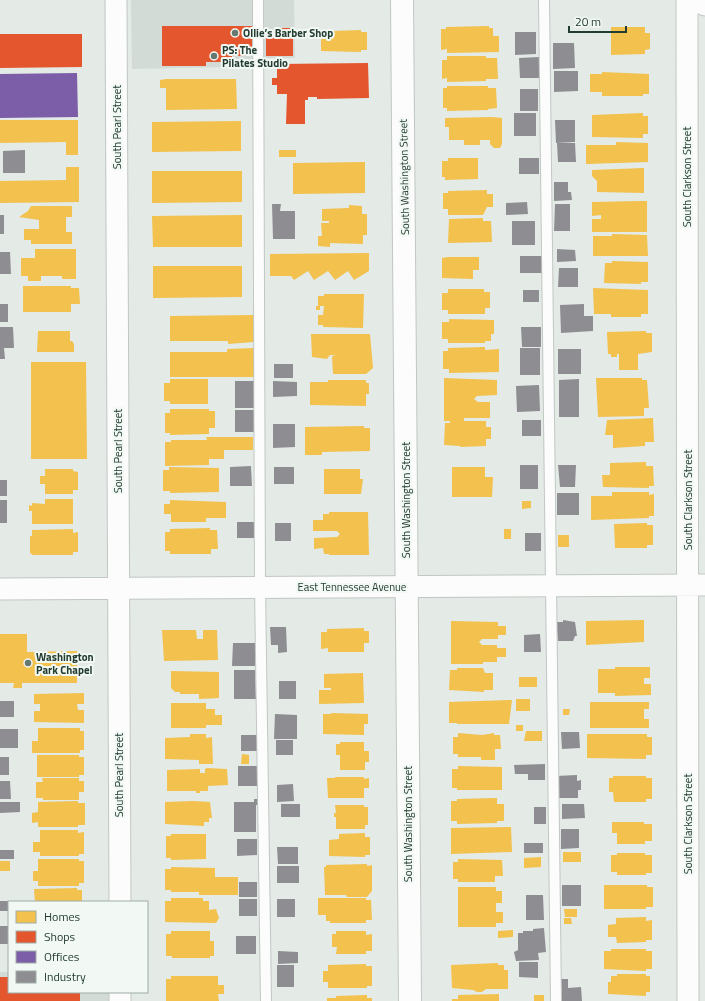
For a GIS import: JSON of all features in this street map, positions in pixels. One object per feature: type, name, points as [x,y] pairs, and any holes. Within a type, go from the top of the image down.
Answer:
[{"type":"street","name":"South Pearl Street","points":[[116,0],[120,901]]},
{"type":"street","name":"South Washington Street","points":[[402,0],[410,1001]]},
{"type":"street","name":"South Clarkson Street","points":[[687,0],[697,585],[688,1001]]},
{"type":"street","points":[[692,0],[705,5]]},
{"type":"street","name":"East Tennessee Avenue","points":[[0,589],[697,585]]},
{"type":"lane","points":[[258,0],[260,587],[266,1001]]},
{"type":"lane","points":[[544,0],[556,1001]]},
{"type":"shaded area","points":[[131,0],[294,0],[295,58],[262,58],[262,66],[132,69]]},
{"type":"shaded area","points":[[0,972],[8,972],[8,993],[109,993],[109,1001],[0,1001]]},
{"type":"building: Homes","points":[[489,26],[489,28],[493,28],[493,36],[499,36],[499,52],[447,53],[447,49],[441,50],[441,29],[446,29],[446,27]]},
{"type":"building: Homes","points":[[611,27],[645,27],[645,33],[650,33],[650,49],[645,50],[645,54],[611,55]]},
{"type":"building: Homes","points":[[361,30],[361,32],[367,32],[367,50],[361,50],[361,52],[321,51],[321,37],[332,37],[332,31]]},
{"type":"building: Homes","points":[[447,56],[486,56],[486,58],[497,58],[498,79],[486,79],[486,81],[447,82],[447,78],[442,79],[442,60],[447,60]]},
{"type":"building: Homes","points":[[602,72],[649,74],[649,94],[643,94],[643,96],[602,96],[602,92],[590,92],[590,74],[602,74]]},
{"type":"building: Homes","points":[[236,79],[237,109],[166,110],[166,88],[160,88],[160,80]]},
{"type":"building: Homes","points":[[447,86],[488,86],[488,88],[496,88],[497,108],[488,110],[447,111],[447,108],[443,108],[443,88],[447,88]]},
{"type":"building: Homes","points":[[643,113],[643,116],[648,116],[648,134],[643,134],[643,138],[592,137],[592,115]]},
{"type":"building: Homes","points":[[445,118],[502,118],[502,144],[500,148],[494,148],[490,144],[490,140],[480,140],[480,145],[464,145],[464,140],[449,140],[449,127],[445,127]]},
{"type":"building: Homes","points":[[0,120],[78,120],[78,155],[66,155],[66,142],[0,143]]},
{"type":"building: Homes","points":[[241,121],[241,151],[152,152],[152,122]]},
{"type":"building: Homes","points":[[616,142],[648,143],[648,162],[586,164],[586,145],[616,145]]},
{"type":"building: Homes","points":[[279,150],[296,150],[296,157],[279,157]]},
{"type":"building: Homes","points":[[448,158],[478,158],[478,179],[445,180],[445,177],[442,177],[442,161],[448,161]]},
{"type":"building: Homes","points":[[365,162],[365,193],[293,194],[293,163]]},
{"type":"building: Homes","points":[[66,167],[79,167],[79,202],[0,203],[0,181],[66,180]]},
{"type":"building: Homes","points":[[644,168],[644,193],[597,192],[597,181],[592,176],[592,170]]},
{"type":"building: Homes","points":[[152,171],[242,171],[242,202],[152,203]]},
{"type":"building: Homes","points":[[487,190],[487,194],[493,194],[493,207],[487,207],[483,215],[448,215],[448,209],[443,209],[443,193],[448,193],[448,191]]},
{"type":"building: Homes","points":[[647,201],[647,232],[592,232],[592,219],[601,219],[601,215],[592,216],[592,202]]},
{"type":"building: Homes","points":[[349,205],[362,206],[362,214],[367,214],[367,235],[363,235],[363,244],[330,243],[330,247],[318,246],[318,236],[322,236],[321,223],[329,223],[329,221],[322,221],[322,209],[349,208]]},
{"type":"building: Homes","points":[[31,206],[72,206],[72,217],[66,217],[66,232],[72,232],[72,244],[31,244],[31,240],[24,240],[24,229],[39,229],[39,220],[19,217],[28,211]]},
{"type":"building: Homes","points":[[242,215],[242,247],[153,247],[152,216]]},
{"type":"building: Homes","points":[[483,218],[483,221],[491,221],[492,242],[448,243],[449,219]]},
{"type":"building: Homes","points":[[612,234],[647,235],[648,256],[593,256],[593,236],[612,236]]},
{"type":"building: Homes","points":[[35,249],[76,249],[76,279],[62,279],[62,276],[41,276],[41,281],[28,281],[28,276],[21,276],[21,258],[35,258]]},
{"type":"building: Homes","points":[[369,253],[369,271],[354,280],[348,271],[335,280],[328,271],[314,280],[308,271],[294,280],[291,276],[270,276],[270,254]]},
{"type":"building: Homes","points":[[479,257],[479,270],[473,270],[473,279],[442,278],[442,258]]},
{"type":"building: Homes","points":[[612,261],[648,262],[648,282],[641,282],[641,284],[604,283],[605,263],[612,263]]},
{"type":"building: Homes","points":[[153,266],[242,266],[242,297],[153,298]]},
{"type":"building: Homes","points":[[23,286],[71,286],[71,288],[79,288],[80,304],[71,304],[71,312],[23,312]]},
{"type":"building: Homes","points":[[593,288],[648,290],[648,314],[641,314],[641,317],[611,317],[611,314],[594,314]]},
{"type":"building: Homes","points":[[448,289],[484,289],[484,292],[490,292],[490,308],[485,308],[485,314],[448,314],[448,310],[442,310],[442,293],[448,293]]},
{"type":"building: Homes","points":[[324,294],[364,294],[363,328],[323,327],[323,325],[318,325],[318,315],[323,315],[324,306],[320,306],[320,310],[316,310],[316,306],[318,306],[318,296],[324,296]]},
{"type":"building: Homes","points":[[254,315],[254,342],[228,344],[228,341],[170,341],[170,316]]},
{"type":"building: Homes","points":[[449,319],[494,320],[494,334],[491,334],[491,341],[485,341],[485,343],[448,343],[448,339],[442,339],[442,322],[449,322]]},
{"type":"building: Homes","points":[[38,331],[70,331],[70,341],[74,344],[74,352],[37,352]]},
{"type":"building: Homes","points":[[646,331],[646,333],[652,333],[652,352],[638,354],[638,370],[619,370],[619,354],[617,354],[617,357],[611,357],[611,354],[608,354],[607,332]]},
{"type":"building: Homes","points":[[311,334],[370,334],[373,368],[366,374],[333,374],[332,356],[336,355],[330,355],[327,359],[312,357]]},
{"type":"building: Homes","points":[[485,347],[485,350],[499,349],[499,372],[449,373],[449,369],[443,369],[443,351],[448,351],[448,348]]},
{"type":"building: Homes","points":[[254,348],[254,377],[170,377],[170,352],[227,352],[227,349]]},
{"type":"building: Homes","points":[[31,362],[86,362],[87,459],[31,459]]},
{"type":"building: Homes","points":[[444,378],[497,380],[497,395],[477,396],[474,399],[478,402],[490,402],[490,418],[464,418],[464,421],[486,421],[486,427],[491,427],[491,439],[486,439],[486,446],[460,447],[444,445],[445,423],[450,423],[450,421],[444,421]]},
{"type":"building: Homes","points":[[596,378],[642,378],[642,380],[647,380],[649,408],[644,408],[644,416],[598,417]]},
{"type":"building: Homes","points":[[170,379],[208,379],[208,404],[170,404],[170,401],[164,401],[164,383],[170,383]]},
{"type":"building: Homes","points":[[328,380],[366,380],[366,383],[369,383],[369,394],[366,394],[366,406],[310,405],[310,382],[328,382]]},
{"type":"building: Homes","points":[[170,409],[209,409],[209,411],[215,411],[215,428],[209,428],[209,434],[170,435],[170,433],[165,433],[165,413],[170,413]]},
{"type":"building: Homes","points":[[653,418],[654,442],[645,442],[645,446],[613,448],[613,435],[605,435],[607,420]]},
{"type":"building: Homes","points":[[364,426],[364,428],[370,428],[370,451],[322,452],[322,455],[305,455],[305,427]]},
{"type":"building: Homes","points":[[206,437],[253,437],[253,450],[224,450],[224,459],[209,459],[209,465],[165,466],[165,442],[171,442],[171,440],[207,440]]},
{"type":"building: Homes","points":[[646,462],[646,466],[653,466],[654,486],[649,486],[649,488],[603,487],[602,475],[610,475],[610,463]]},
{"type":"building: Homes","points":[[169,467],[219,468],[219,492],[170,493],[170,491],[163,491],[163,470],[169,470]]},
{"type":"building: Homes","points":[[452,467],[485,467],[485,477],[493,477],[492,497],[452,497]]},
{"type":"building: Homes","points":[[45,469],[73,469],[73,471],[78,472],[78,490],[73,490],[73,494],[45,494],[45,484],[40,484],[40,476],[45,476]]},
{"type":"building: Homes","points":[[324,469],[360,469],[360,479],[363,479],[361,494],[324,494]]},
{"type":"building: Homes","points":[[612,492],[649,492],[649,495],[654,494],[654,516],[649,516],[649,518],[591,520],[591,496],[612,496]]},
{"type":"building: Homes","points":[[45,499],[73,499],[73,524],[32,524],[32,511],[29,511],[29,505],[32,506],[32,503],[45,504]]},
{"type":"building: Homes","points":[[170,500],[226,502],[226,518],[206,518],[206,522],[171,522],[171,514],[164,514],[164,504],[170,504]]},
{"type":"building: Homes","points":[[522,501],[531,501],[531,508],[522,509]]},
{"type":"building: Homes","points":[[329,512],[368,512],[369,555],[329,555],[324,554],[323,548],[314,549],[314,538],[337,537],[340,534],[337,531],[313,531],[313,520],[323,520],[323,514],[329,514]]},
{"type":"building: Homes","points":[[647,523],[647,525],[653,525],[653,545],[647,545],[647,548],[615,548],[614,524]]},
{"type":"building: Homes","points":[[210,528],[210,530],[217,530],[218,549],[211,549],[211,554],[170,554],[170,551],[165,551],[165,532],[170,532],[170,529]]},
{"type":"building: Homes","points":[[73,529],[73,533],[78,532],[78,552],[73,552],[73,555],[33,555],[30,553],[30,536],[32,536],[32,530]]},
{"type":"building: Homes","points":[[504,529],[511,529],[511,539],[504,539]]},
{"type":"building: Homes","points":[[558,535],[569,535],[569,547],[558,547]]},
{"type":"building: Homes","points":[[644,620],[644,642],[586,645],[586,621]]},
{"type":"building: Homes","points":[[451,621],[498,622],[498,626],[506,626],[506,635],[498,635],[498,639],[482,639],[479,642],[482,645],[497,645],[497,648],[506,648],[506,657],[497,657],[497,662],[483,662],[483,664],[451,664]]},
{"type":"building: Homes","points":[[364,628],[364,631],[369,631],[369,643],[364,643],[364,652],[328,652],[328,648],[321,649],[321,632],[327,632],[327,629]]},
{"type":"building: Homes","points":[[162,630],[196,630],[197,639],[203,639],[203,630],[217,630],[218,660],[164,661]]},
{"type":"building: Homes","points":[[0,634],[27,634],[27,652],[77,651],[77,683],[22,683],[22,688],[13,688],[14,683],[0,683]]},
{"type":"building: Homes","points":[[615,667],[650,667],[650,678],[644,678],[644,684],[651,684],[651,695],[615,696],[615,693],[598,693],[598,669],[615,669]]},
{"type":"building: Homes","points":[[457,668],[483,668],[485,673],[493,673],[493,690],[484,690],[484,692],[449,690],[450,670],[457,670]]},
{"type":"building: Homes","points":[[171,671],[219,672],[219,698],[199,699],[199,694],[180,694],[180,692],[175,692],[171,688]]},
{"type":"building: Homes","points":[[363,673],[364,703],[319,704],[319,690],[331,690],[331,688],[324,688],[324,674]]},
{"type":"building: Homes","points":[[519,677],[537,677],[537,687],[519,687]]},
{"type":"building: Homes","points":[[84,693],[84,704],[77,704],[78,710],[84,710],[84,723],[34,722],[34,711],[40,711],[40,704],[34,704],[34,694]]},
{"type":"building: Homes","points":[[516,699],[530,699],[530,711],[516,711]]},
{"type":"building: Homes","points":[[512,700],[509,724],[449,723],[449,702]]},
{"type":"building: Homes","points":[[590,702],[649,702],[649,709],[644,709],[644,719],[649,719],[649,728],[590,728]]},
{"type":"building: Homes","points":[[171,703],[206,703],[206,709],[215,709],[215,715],[222,715],[222,725],[206,725],[206,728],[171,728]]},
{"type":"building: Homes","points":[[563,709],[570,709],[569,715],[563,715]]},
{"type":"building: Homes","points":[[323,714],[368,714],[368,724],[364,724],[364,735],[323,734]]},
{"type":"building: Homes","points":[[516,725],[523,725],[523,731],[516,731]]},
{"type":"building: Homes","points":[[38,728],[80,728],[80,731],[84,731],[84,750],[80,750],[80,753],[32,753],[32,741],[38,741]]},
{"type":"building: Homes","points":[[526,731],[542,731],[542,741],[524,741]]},
{"type":"building: Homes","points":[[458,733],[482,735],[494,733],[494,735],[500,735],[501,749],[495,749],[495,760],[481,760],[481,757],[458,757],[458,754],[453,754],[453,737],[458,737]]},
{"type":"building: Homes","points":[[190,734],[206,734],[206,738],[212,737],[213,764],[199,764],[199,760],[165,759],[165,738],[190,737]]},
{"type":"building: Homes","points":[[587,734],[647,734],[647,737],[652,737],[652,755],[646,755],[646,759],[587,758]]},
{"type":"building: Homes","points":[[340,742],[364,742],[364,751],[369,751],[369,762],[365,762],[365,770],[340,770],[340,755],[336,755],[336,744],[340,744]]},
{"type":"building: Homes","points":[[242,754],[249,755],[249,764],[241,764]]},
{"type":"building: Homes","points":[[37,755],[79,755],[79,757],[84,757],[84,775],[79,775],[79,777],[37,777]]},
{"type":"building: Homes","points":[[458,766],[502,767],[502,790],[457,790],[457,788],[452,788],[452,769],[458,769]]},
{"type":"building: Homes","points":[[200,769],[200,773],[205,773],[205,769],[227,769],[228,785],[208,786],[208,791],[200,791],[200,793],[196,793],[196,791],[167,791],[167,770]]},
{"type":"building: Homes","points":[[613,776],[646,776],[646,778],[652,778],[652,799],[646,799],[646,802],[614,802],[613,792],[609,792],[609,778],[613,778]]},
{"type":"building: Homes","points":[[42,778],[79,778],[79,781],[84,781],[84,792],[79,792],[79,800],[43,800],[43,798],[36,798],[36,782],[43,782]]},
{"type":"building: Homes","points":[[327,778],[369,778],[369,788],[364,788],[364,798],[328,798]]},
{"type":"building: Homes","points":[[497,798],[497,804],[504,804],[504,821],[497,821],[497,823],[457,824],[457,821],[451,821],[451,801],[457,801],[457,799]]},
{"type":"building: Homes","points":[[78,801],[78,803],[85,803],[85,825],[78,825],[78,827],[38,827],[38,822],[32,823],[32,813],[38,812],[38,802]]},
{"type":"building: Homes","points":[[165,802],[210,802],[212,818],[209,818],[209,822],[204,822],[204,826],[165,824]]},
{"type":"building: Homes","points":[[335,805],[364,805],[364,807],[368,807],[368,825],[365,825],[365,829],[336,829],[336,817],[334,817],[334,813],[336,813]]},
{"type":"building: Homes","points":[[612,822],[644,822],[644,824],[652,824],[652,841],[645,841],[645,844],[617,844],[617,833],[612,833]]},
{"type":"building: Homes","points":[[511,827],[512,852],[451,854],[451,828]]},
{"type":"building: Homes","points":[[40,830],[78,830],[78,833],[84,832],[84,854],[79,854],[79,856],[40,856],[40,852],[33,852],[33,842],[40,842]]},
{"type":"building: Homes","points":[[365,833],[365,837],[370,837],[370,855],[365,855],[365,857],[329,856],[329,840],[339,839],[339,834]]},
{"type":"building: Homes","points":[[171,834],[206,834],[206,859],[171,860],[171,858],[166,858],[166,836],[171,836]]},
{"type":"building: Homes","points":[[563,852],[581,852],[581,862],[563,862]]},
{"type":"building: Homes","points":[[617,853],[645,853],[645,855],[652,855],[652,873],[646,873],[646,875],[617,875],[617,872],[611,872],[611,855],[617,855]]},
{"type":"building: Homes","points":[[541,857],[541,867],[524,868],[524,858]]},
{"type":"building: Homes","points":[[38,859],[79,859],[79,861],[84,861],[84,883],[79,883],[79,886],[38,886],[38,881],[33,881],[33,871],[38,871]]},
{"type":"building: Homes","points":[[458,859],[502,860],[503,876],[495,876],[495,882],[458,882],[458,879],[453,879],[453,862],[458,862]]},
{"type":"building: Homes","points":[[0,861],[10,861],[10,871],[0,871]]},
{"type":"building: Homes","points":[[367,864],[367,866],[372,865],[372,891],[367,897],[325,895],[324,867],[326,867],[326,865]]},
{"type":"building: Homes","points":[[171,867],[215,868],[215,877],[238,877],[238,895],[199,895],[199,892],[171,892],[171,890],[165,890],[165,869],[171,869]]},
{"type":"building: Homes","points":[[604,885],[647,885],[647,887],[653,887],[653,907],[646,907],[646,909],[604,909]]},
{"type":"building: Homes","points":[[458,887],[496,887],[496,891],[502,891],[502,903],[496,903],[496,912],[503,912],[503,923],[496,923],[496,927],[458,927]]},
{"type":"building: Homes","points":[[77,888],[77,890],[82,890],[82,901],[35,901],[34,889]]},
{"type":"building: Homes","points":[[171,898],[203,898],[203,901],[209,901],[209,910],[216,909],[219,918],[216,923],[165,922],[165,901],[171,901]]},
{"type":"building: Homes","points":[[318,898],[366,898],[366,900],[371,900],[372,920],[366,920],[366,923],[330,923],[330,921],[326,921],[326,915],[318,915]]},
{"type":"building: Homes","points":[[564,909],[577,909],[577,917],[565,917]]},
{"type":"building: Homes","points":[[646,917],[646,921],[652,920],[652,940],[646,940],[646,942],[617,943],[616,937],[608,937],[608,925],[616,924],[616,918]]},
{"type":"building: Homes","points":[[564,918],[571,918],[572,924],[564,924]]},
{"type":"building: Homes","points":[[513,930],[513,937],[498,938],[498,931]]},
{"type":"building: Homes","points":[[171,931],[210,931],[210,941],[214,941],[214,956],[210,956],[210,958],[172,958],[172,956],[166,956],[166,934],[171,934]]},
{"type":"building: Homes","points":[[336,931],[366,931],[366,935],[372,934],[372,951],[366,951],[366,954],[336,954],[337,947],[332,947],[332,934],[336,934]]},
{"type":"building: Homes","points":[[611,949],[646,949],[646,951],[652,951],[652,969],[646,969],[646,971],[604,969],[604,951],[611,951]]},
{"type":"building: Homes","points":[[498,963],[498,965],[504,965],[504,970],[508,970],[508,989],[486,989],[482,992],[477,992],[473,990],[452,988],[451,965]]},
{"type":"building: Homes","points":[[366,964],[366,966],[372,966],[372,986],[367,986],[367,988],[328,988],[328,982],[323,982],[323,971],[328,971],[328,965]]},
{"type":"building: Homes","points":[[617,974],[646,974],[646,976],[650,976],[650,992],[646,992],[646,996],[608,994],[608,982],[611,982],[611,976],[617,976]]},
{"type":"building: Homes","points":[[171,976],[218,976],[218,985],[224,985],[224,994],[218,994],[219,1001],[166,1001],[166,979],[171,979]]},
{"type":"building: Homes","points":[[499,994],[499,1001],[452,1001],[452,999],[458,999],[458,995]]},
{"type":"building: Homes","points":[[367,995],[367,998],[372,998],[372,1001],[327,1001],[327,998],[336,998],[336,996]]},
{"type":"building: Homes","points":[[534,995],[544,995],[544,1001],[534,1001]]},
{"type":"building: Shops","points":[[162,26],[252,26],[252,56],[232,56],[232,62],[206,62],[206,66],[162,66]]},
{"type":"building: Shops","points":[[277,28],[293,28],[293,56],[266,56],[266,38],[277,38]]},
{"type":"building: Shops","points":[[0,34],[82,34],[82,67],[0,68]]},
{"type":"building: Shops","points":[[368,63],[369,98],[317,99],[317,97],[308,97],[308,100],[305,100],[305,124],[286,124],[287,94],[277,94],[277,85],[272,85],[272,78],[277,78],[277,64]]},
{"type":"building: Shops","points":[[0,977],[8,977],[8,993],[80,993],[80,1001],[0,1001]]},
{"type":"building: Offices","points":[[77,73],[78,117],[0,118],[0,74]]},
{"type":"building: Industry","points":[[515,32],[536,32],[536,54],[515,55]]},
{"type":"building: Industry","points":[[553,43],[574,43],[575,68],[553,69]]},
{"type":"building: Industry","points":[[539,57],[539,78],[520,78],[519,58]]},
{"type":"building: Industry","points":[[554,71],[578,71],[578,91],[554,92]]},
{"type":"building: Industry","points":[[520,89],[538,89],[538,111],[520,111]]},
{"type":"building: Industry","points":[[514,113],[536,113],[536,136],[514,136]]},
{"type":"building: Industry","points":[[555,120],[575,120],[575,142],[556,143]]},
{"type":"building: Industry","points":[[557,143],[575,143],[576,162],[558,162]]},
{"type":"building: Industry","points":[[25,150],[25,173],[3,173],[3,151]]},
{"type":"building: Industry","points":[[519,158],[539,158],[539,174],[519,174]]},
{"type":"building: Industry","points":[[554,182],[568,182],[568,192],[571,192],[572,200],[554,201]]},
{"type":"building: Industry","points":[[527,202],[528,214],[506,215],[506,203]]},
{"type":"building: Industry","points":[[272,204],[281,204],[280,211],[295,211],[295,239],[273,239]]},
{"type":"building: Industry","points":[[555,204],[570,204],[570,231],[554,231]]},
{"type":"building: Industry","points":[[0,215],[4,215],[4,234],[0,234]]},
{"type":"building: Industry","points":[[512,221],[535,221],[535,245],[512,245]]},
{"type":"building: Industry","points":[[557,249],[575,250],[576,261],[557,262]]},
{"type":"building: Industry","points":[[0,252],[10,252],[11,274],[0,274]]},
{"type":"building: Industry","points":[[520,256],[543,256],[543,273],[520,273]]},
{"type":"building: Industry","points":[[559,268],[578,268],[578,287],[558,287]]},
{"type":"building: Industry","points":[[523,290],[539,290],[539,302],[523,302]]},
{"type":"building: Industry","points":[[0,304],[8,304],[8,322],[0,322]]},
{"type":"building: Industry","points":[[584,304],[584,316],[593,316],[593,331],[561,333],[560,305]]},
{"type":"building: Industry","points":[[0,327],[13,327],[14,348],[4,348],[5,359],[0,359]]},
{"type":"building: Industry","points":[[521,327],[541,327],[541,347],[522,347]]},
{"type":"building: Industry","points":[[520,348],[540,348],[540,375],[520,375]]},
{"type":"building: Industry","points":[[558,349],[581,349],[581,374],[558,374]]},
{"type":"building: Industry","points":[[274,364],[293,364],[293,378],[274,378]]},
{"type":"building: Industry","points":[[579,379],[579,417],[559,417],[559,380]]},
{"type":"building: Industry","points":[[235,381],[255,381],[255,408],[235,408]]},
{"type":"building: Industry","points":[[273,381],[297,382],[297,396],[273,397]]},
{"type":"building: Industry","points":[[539,385],[540,411],[517,412],[516,386]]},
{"type":"building: Industry","points":[[235,410],[255,410],[255,432],[235,432]]},
{"type":"building: Industry","points":[[522,420],[541,420],[541,436],[522,436]]},
{"type":"building: Industry","points":[[273,424],[295,424],[295,447],[273,448]]},
{"type":"building: Industry","points":[[520,465],[538,465],[538,489],[520,489]]},
{"type":"building: Industry","points":[[558,465],[576,465],[575,487],[560,487]]},
{"type":"building: Industry","points":[[251,466],[252,486],[230,486],[230,467]]},
{"type":"building: Industry","points":[[274,467],[294,467],[294,484],[274,484]]},
{"type":"building: Industry","points":[[0,480],[7,480],[7,496],[0,496]]},
{"type":"building: Industry","points":[[557,493],[579,493],[579,515],[557,515]]},
{"type":"building: Industry","points":[[0,500],[7,500],[7,523],[0,523]]},
{"type":"building: Industry","points":[[237,522],[255,522],[255,538],[237,538]]},
{"type":"building: Industry","points":[[275,523],[291,523],[291,541],[275,541]]},
{"type":"building: Industry","points":[[525,533],[541,533],[541,551],[525,551]]},
{"type":"building: Industry","points":[[563,620],[575,622],[577,636],[575,636],[573,641],[558,641],[556,622],[563,622]]},
{"type":"building: Industry","points":[[270,627],[286,627],[287,652],[278,653],[278,645],[271,645]]},
{"type":"building: Industry","points":[[540,634],[541,652],[524,652],[524,635]]},
{"type":"building: Industry","points":[[233,643],[255,643],[255,666],[232,666]]},
{"type":"building: Industry","points":[[234,670],[255,670],[256,699],[234,699]]},
{"type":"building: Industry","points":[[279,681],[296,681],[296,699],[279,699]]},
{"type":"building: Industry","points":[[0,701],[14,701],[14,717],[0,717]]},
{"type":"building: Industry","points":[[275,714],[297,715],[297,739],[274,739]]},
{"type":"building: Industry","points":[[0,729],[18,729],[18,748],[0,748]]},
{"type":"building: Industry","points":[[561,732],[579,732],[580,748],[562,749]]},
{"type":"building: Industry","points":[[241,735],[258,735],[258,751],[241,751]]},
{"type":"building: Industry","points":[[276,740],[293,740],[293,755],[276,755]]},
{"type":"building: Industry","points":[[0,757],[9,757],[9,775],[0,775]]},
{"type":"building: Industry","points":[[545,764],[545,780],[528,780],[528,774],[515,774],[514,765]]},
{"type":"building: Industry","points":[[238,766],[257,766],[257,786],[238,786]]},
{"type":"building: Industry","points":[[577,775],[577,781],[581,780],[581,790],[578,790],[578,798],[556,798],[556,776]]},
{"type":"building: Industry","points":[[0,781],[10,781],[11,799],[0,799]]},
{"type":"building: Industry","points":[[293,784],[294,801],[277,802],[277,785]]},
{"type":"building: Industry","points":[[254,799],[260,799],[261,805],[256,805],[256,832],[234,832],[234,802],[254,802]]},
{"type":"building: Industry","points":[[0,802],[20,802],[20,812],[0,813]]},
{"type":"building: Industry","points":[[281,804],[300,804],[300,817],[281,817]]},
{"type":"building: Industry","points":[[562,804],[584,804],[585,818],[562,819]]},
{"type":"building: Industry","points":[[534,807],[546,807],[546,824],[534,824]]},
{"type":"building: Industry","points":[[561,829],[579,829],[579,848],[561,849]]},
{"type":"building: Industry","points":[[237,839],[257,839],[257,855],[237,856]]},
{"type":"building: Industry","points":[[524,843],[543,843],[543,853],[524,853]]},
{"type":"building: Industry","points":[[277,847],[298,847],[298,864],[278,864]]},
{"type":"building: Industry","points":[[0,850],[14,850],[14,859],[0,859]]},
{"type":"building: Industry","points":[[277,866],[299,866],[299,883],[277,883]]},
{"type":"building: Industry","points":[[239,882],[257,882],[257,897],[239,897]]},
{"type":"building: Industry","points":[[562,885],[581,885],[581,906],[562,906]]},
{"type":"building: Industry","points":[[526,895],[543,895],[544,920],[526,920]]},
{"type":"building: Industry","points":[[239,899],[257,899],[257,916],[239,916]]},
{"type":"building: Industry","points":[[277,899],[295,899],[295,917],[277,917]]},
{"type":"building: Industry","points":[[0,901],[8,901],[8,911],[0,911]]},
{"type":"building: Industry","points":[[0,926],[8,926],[8,944],[0,944]]},
{"type":"building: Industry","points":[[544,928],[546,952],[538,953],[539,960],[516,961],[514,952],[518,950],[518,933]]},
{"type":"building: Industry","points":[[236,936],[256,936],[256,954],[236,954]]},
{"type":"building: Industry","points":[[278,951],[298,952],[298,963],[278,964]]},
{"type":"building: Industry","points":[[519,962],[538,962],[538,978],[519,977]]},
{"type":"building: Industry","points":[[277,965],[294,965],[294,987],[277,987]]},
{"type":"building: Industry","points":[[561,979],[568,979],[568,988],[581,987],[582,1001],[562,1001]]},
{"type":"place","name":"Ollie’s Barber Shop","points":[[235,33]]},
{"type":"place","name":"PS: The Pilates Studio","points":[[214,56]]},
{"type":"place","name":"Washington Park Chapel","points":[[28,663]]}]
